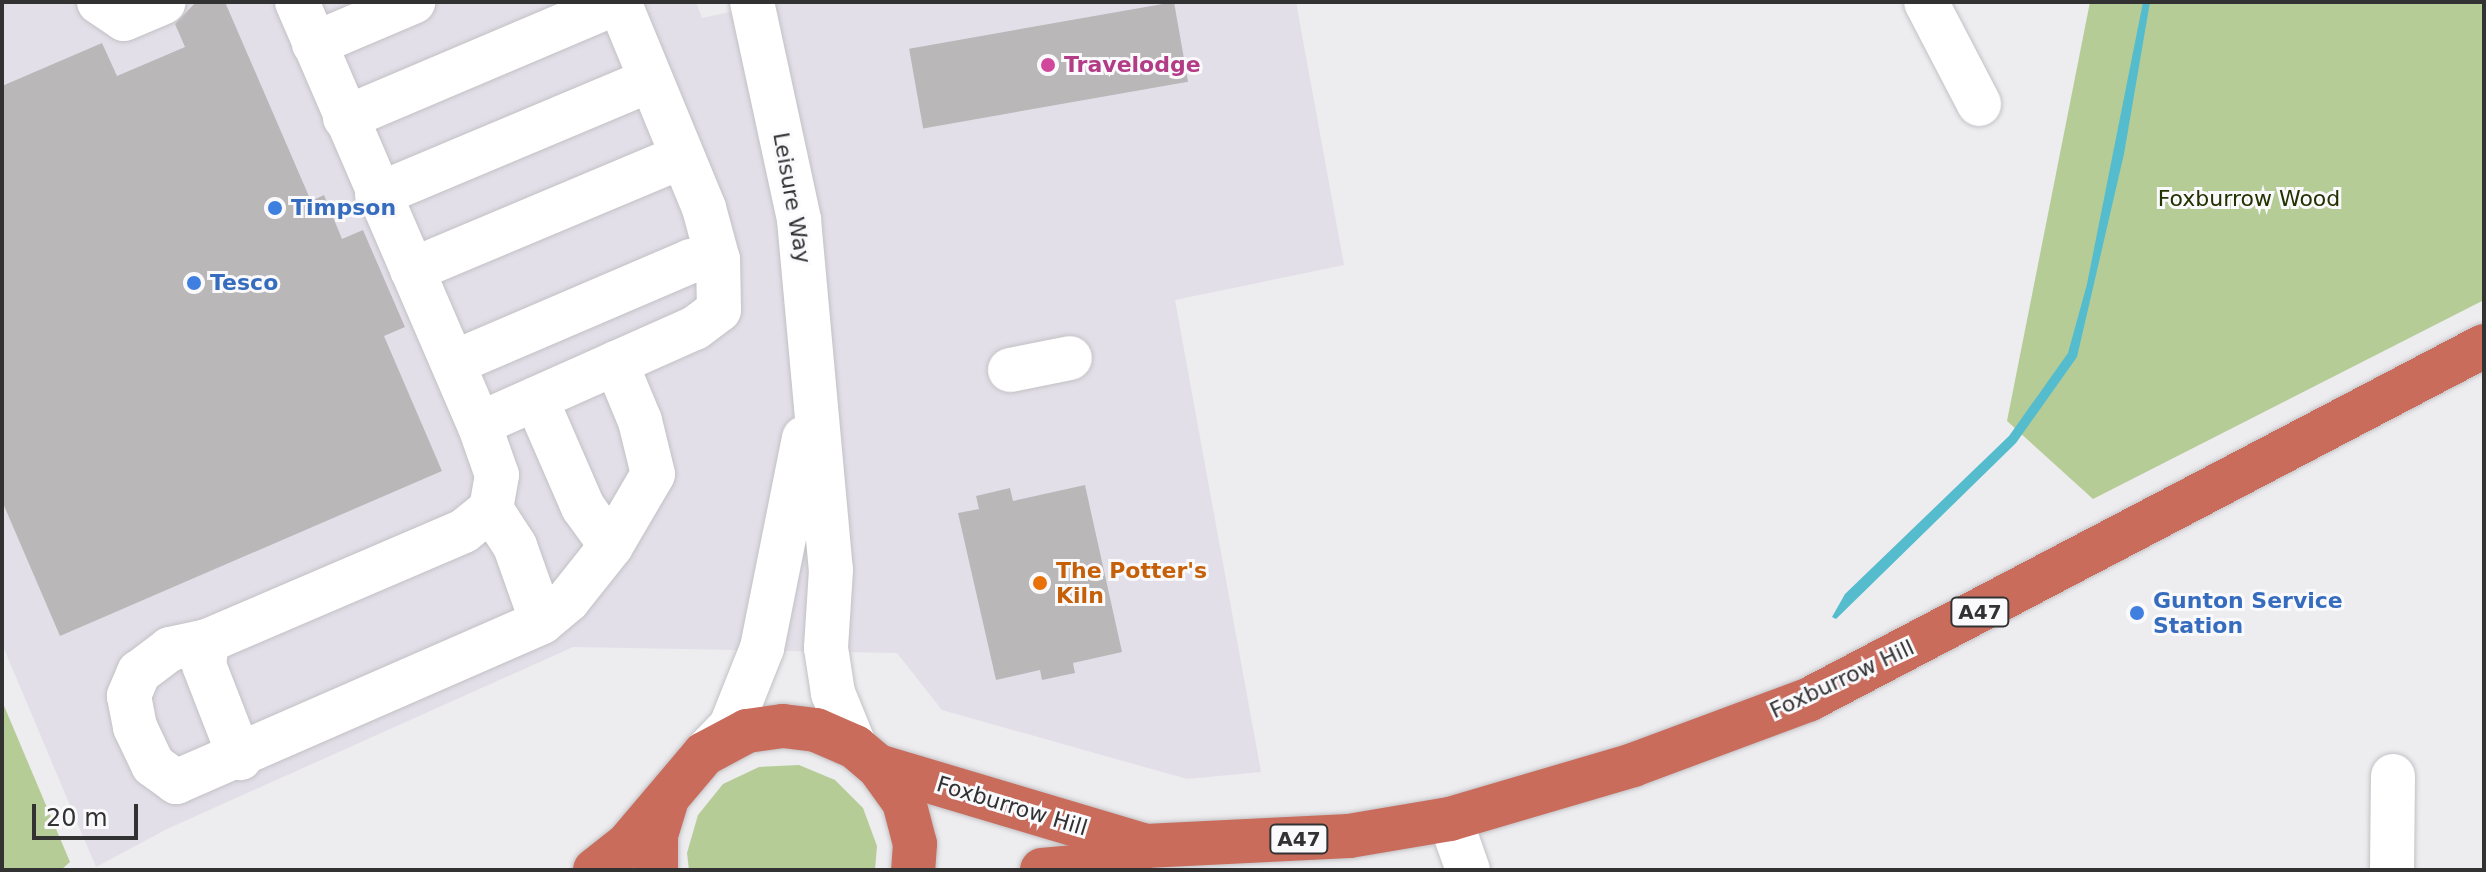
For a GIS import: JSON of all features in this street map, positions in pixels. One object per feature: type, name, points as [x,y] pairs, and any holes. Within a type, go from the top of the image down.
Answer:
[{"type":"highway","name":"Foxburrow Hill","points":[[1042,870],[1084,866],[1146,846],[1349,836],[1450,819],[1570,787],[1808,700],[2484,346]]},
{"type":"highway","name":"Foxburrow Hill","points":[[704,754],[747,731],[783,726],[816,730],[867,756],[1146,846]]},
{"type":"highway","points":[[595,870],[666,803],[704,754]]},
{"type":"highway","points":[[867,756],[904,802],[915,844],[913,870]]},
{"type":"highway","points":[[656,870],[656,835],[666,803]]},
{"type":"street","points":[[99,2],[124,19],[164,2]]},
{"type":"street","points":[[297,2],[377,195],[479,424],[497,475],[491,509],[464,531],[207,641],[170,649],[139,672],[129,696],[135,727],[153,765],[176,782],[240,758],[542,622],[568,600],[611,546],[653,474],[640,421],[616,363]]},
{"type":"street","points":[[314,44],[413,2]]},
{"type":"street","points":[[345,118],[619,2],[704,208],[718,260],[719,310],[695,328],[479,424]]},
{"type":"street","name":"Leisure Way","points":[[752,2],[799,220],[812,335],[813,396],[831,570],[826,648],[833,693],[867,756]]},
{"type":"street","points":[[1926,2],[1979,104]]},
{"type":"street","points":[[377,195],[651,80]]},
{"type":"street","points":[[412,270],[681,157]]},
{"type":"street","points":[[453,363],[691,261],[718,260]]},
{"type":"street","points":[[1010,370],[1070,358]]},
{"type":"street","name":"Leisure Way","points":[[704,754],[731,726],[762,648],[813,396]]},
{"type":"street","points":[[536,399],[583,507],[611,546]]},
{"type":"street","points":[[491,509],[515,546],[542,622]]},
{"type":"street","points":[[207,641],[204,665],[240,758]]},
{"type":"street","points":[[2392,870],[2393,776]]},
{"type":"street","points":[[1450,819],[1468,870]]},
{"type":"shaded area","points":[[2,2],[696,2],[702,18],[777,2],[1296,2],[1344,265],[1175,300],[1261,772],[1187,779],[942,710],[897,653],[573,647],[167,829],[96,867],[2,644]]},
{"type":"green space","name":"Foxburrow Wood","points":[[2090,2],[2484,2],[2484,300],[2093,499],[2007,421]]},
{"type":"green space","points":[[2,701],[70,862],[61,870],[2,870]]},
{"type":"green space","points":[[799,765],[835,780],[863,808],[877,846],[875,870],[689,870],[687,853],[698,815],[723,784],[759,767]]},
{"type":"water","points":[[2143,2],[2150,2],[2124,154],[2077,357],[2016,443],[1836,619],[1832,617],[1845,594],[2009,436],[2068,353],[2087,284]]},
{"type":"building","name":"Tesco","points":[[196,2],[225,2],[311,201],[324,195],[342,239],[363,230],[405,327],[384,336],[442,471],[60,636],[2,501],[2,86],[102,43],[117,76],[185,47],[175,24]]},
{"type":"building","name":"Travelodge","points":[[1174,2],[1188,82],[923,128],[909,49]]},
{"type":"building","name":"The Potter's Kiln","points":[[1085,485],[1122,652],[1073,663],[1075,673],[1042,680],[1040,670],[996,680],[958,513],[979,509],[976,496],[1010,488],[1013,501]]},
{"type":"place","name":"Travelodge","points":[[1048,65]]},
{"type":"place","name":"Timpson","points":[[275,208]]},
{"type":"place","name":"Tesco","points":[[194,283]]},
{"type":"place","name":"The Potter's Kiln","points":[[1040,583]]},
{"type":"place","name":"Gunton Service Station","points":[[2137,613]]}]
